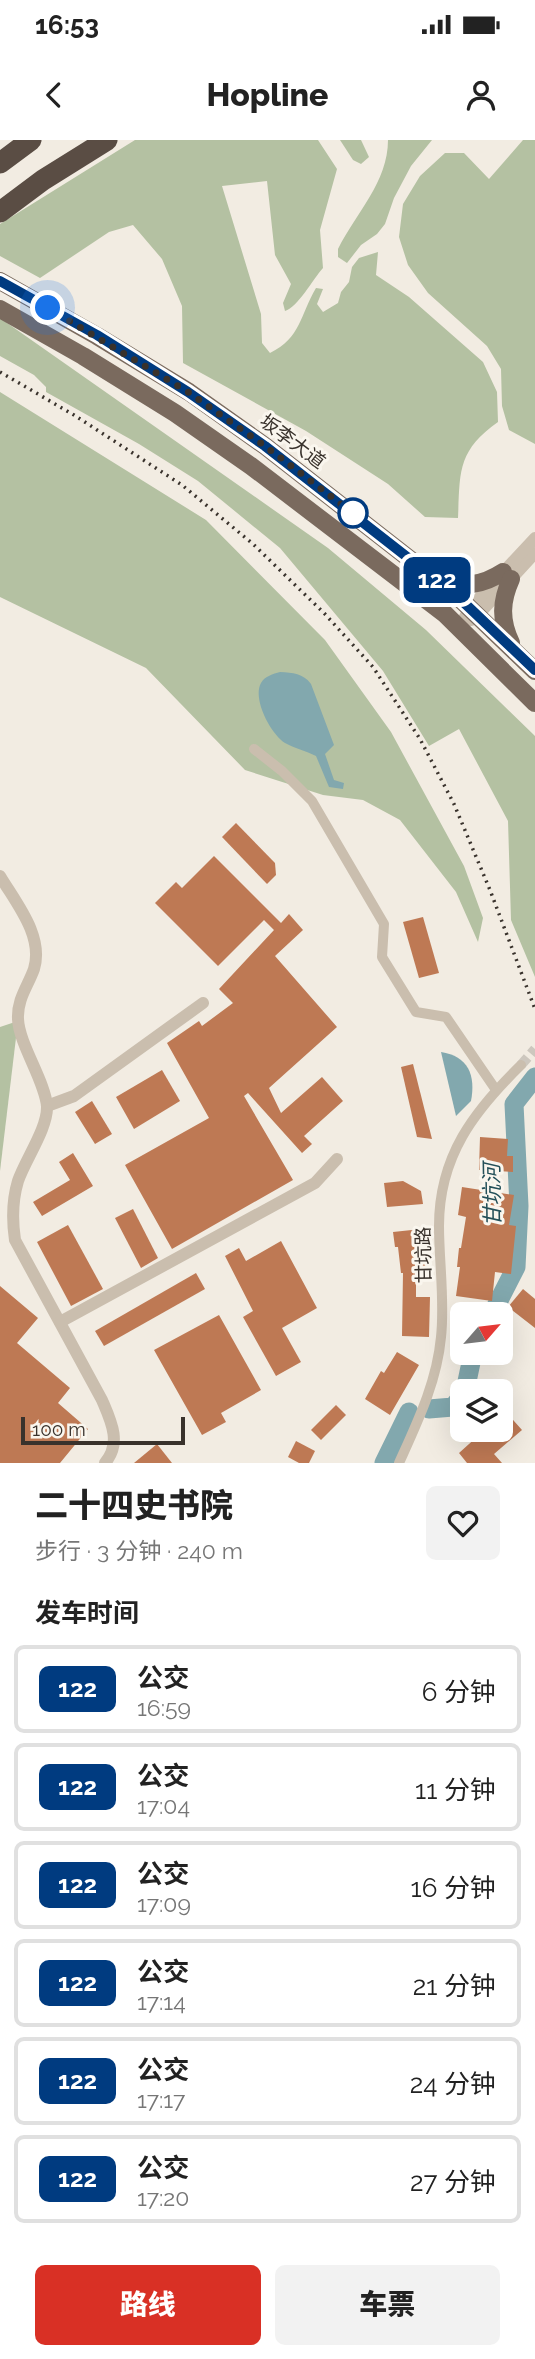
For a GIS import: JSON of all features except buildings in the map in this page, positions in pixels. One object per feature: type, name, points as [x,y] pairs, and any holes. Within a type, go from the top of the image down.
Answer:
[{"type":"highway","points":[[0,163],[31,140]]},
{"type":"highway","points":[[0,212],[43,180],[107,140]]},
{"type":"main road","name":"坂李大道","points":[[0,281],[97,335],[188,392],[265,446],[435,578],[535,670]]},
{"type":"main road","points":[[0,309],[176,413],[340,532],[459,628],[535,704]]},
{"type":"main road","points":[[435,578],[451,584],[475,585],[507,575],[502,613],[504,626],[516,652]]},
{"type":"street","points":[[459,628],[507,575],[535,538]]},
{"type":"street","points":[[507,575],[535,553]]},
{"type":"street","points":[[254,749],[282,771],[312,801],[384,924],[382,957],[416,1012],[446,1017],[496,1090]]},
{"type":"street","points":[[0,876],[30,928],[37,949],[34,969],[20,996],[18,1021],[47,1106],[44,1121],[18,1182],[12,1217],[15,1240],[112,1423],[115,1440],[110,1457],[105,1463]]},
{"type":"street","points":[[47,1106],[74,1096],[203,1003]]},
{"type":"street","name":"甘坑路","points":[[399,1463],[420,1416],[438,1361],[442,1335],[439,1224],[444,1178],[457,1143],[496,1090],[521,1065]]},
{"type":"street","points":[[60,1322],[314,1183],[338,1159]]},
{"type":"green space","points":[[135,140],[318,140],[337,169],[320,230],[323,268],[300,299],[285,311],[283,303],[291,284],[275,255],[267,181],[222,186],[261,314],[262,343],[270,353],[288,340],[299,325],[316,288],[323,289],[317,304],[323,312],[338,303],[341,292],[349,282],[352,267],[359,258],[378,252],[376,275],[409,297],[483,362],[497,392],[498,422],[475,443],[463,464],[458,518],[425,517],[388,484],[306,431],[183,363],[182,306],[162,259],[133,225],[109,232],[40,278],[0,256],[0,224]]},
{"type":"green space","points":[[340,140],[361,140],[369,157],[361,164],[353,160]]},
{"type":"green space","points":[[388,140],[432,140],[411,166],[394,198],[385,224],[377,234],[361,245],[347,263],[338,257],[338,249],[383,170]]},
{"type":"green space","points":[[523,140],[535,140],[535,444],[509,430],[502,406],[501,369],[487,346],[428,293],[408,265],[399,237],[403,204],[420,176],[445,153],[464,153],[489,179]]},
{"type":"green space","points":[[0,318],[328,548],[426,630],[535,736],[535,977],[511,920],[508,821],[459,729],[429,746],[383,671],[280,548],[198,481],[139,444],[46,392],[46,387],[34,375],[0,356]]},
{"type":"green space","points":[[0,392],[206,520],[325,640],[391,732],[464,866],[483,918],[478,942],[456,892],[400,820],[363,800],[323,795],[245,770],[146,668],[0,597]]},
{"type":"green space","points":[[18,1021],[0,1171],[0,1027]]},
{"type":"water","points":[[280,672],[301,676],[311,684],[334,745],[325,754],[334,780],[344,783],[343,789],[329,787],[316,756],[285,743],[264,716],[259,698],[261,683]]},
{"type":"water","points":[[441,1052],[464,1062],[471,1075],[471,1101],[456,1116]]},
{"type":"waterway","name":"甘坑河","points":[[498,1302],[516,1267],[519,1206],[514,1104],[535,1077]]},
{"type":"waterway","name":"甘坑河","points":[[468,1379],[470,1365]]},
{"type":"waterway","name":"甘坑河","points":[[429,1409],[450,1407]]},
{"type":"waterway","name":"甘坑河","points":[[384,1463],[409,1412]]},
{"type":"tunnel","points":[[521,1065],[535,1049]]},
{"type":"railway","points":[[0,372],[74,415],[182,485],[253,544],[324,613],[373,667],[420,739],[454,804],[535,1009]]},
{"type":"bus line","name":"122","points":[[0,281],[97,335],[188,392],[265,446],[457,596],[535,670]]},
{"type":"route","points":[[48,308],[188,392],[265,446],[362,520],[353,513]]}]
